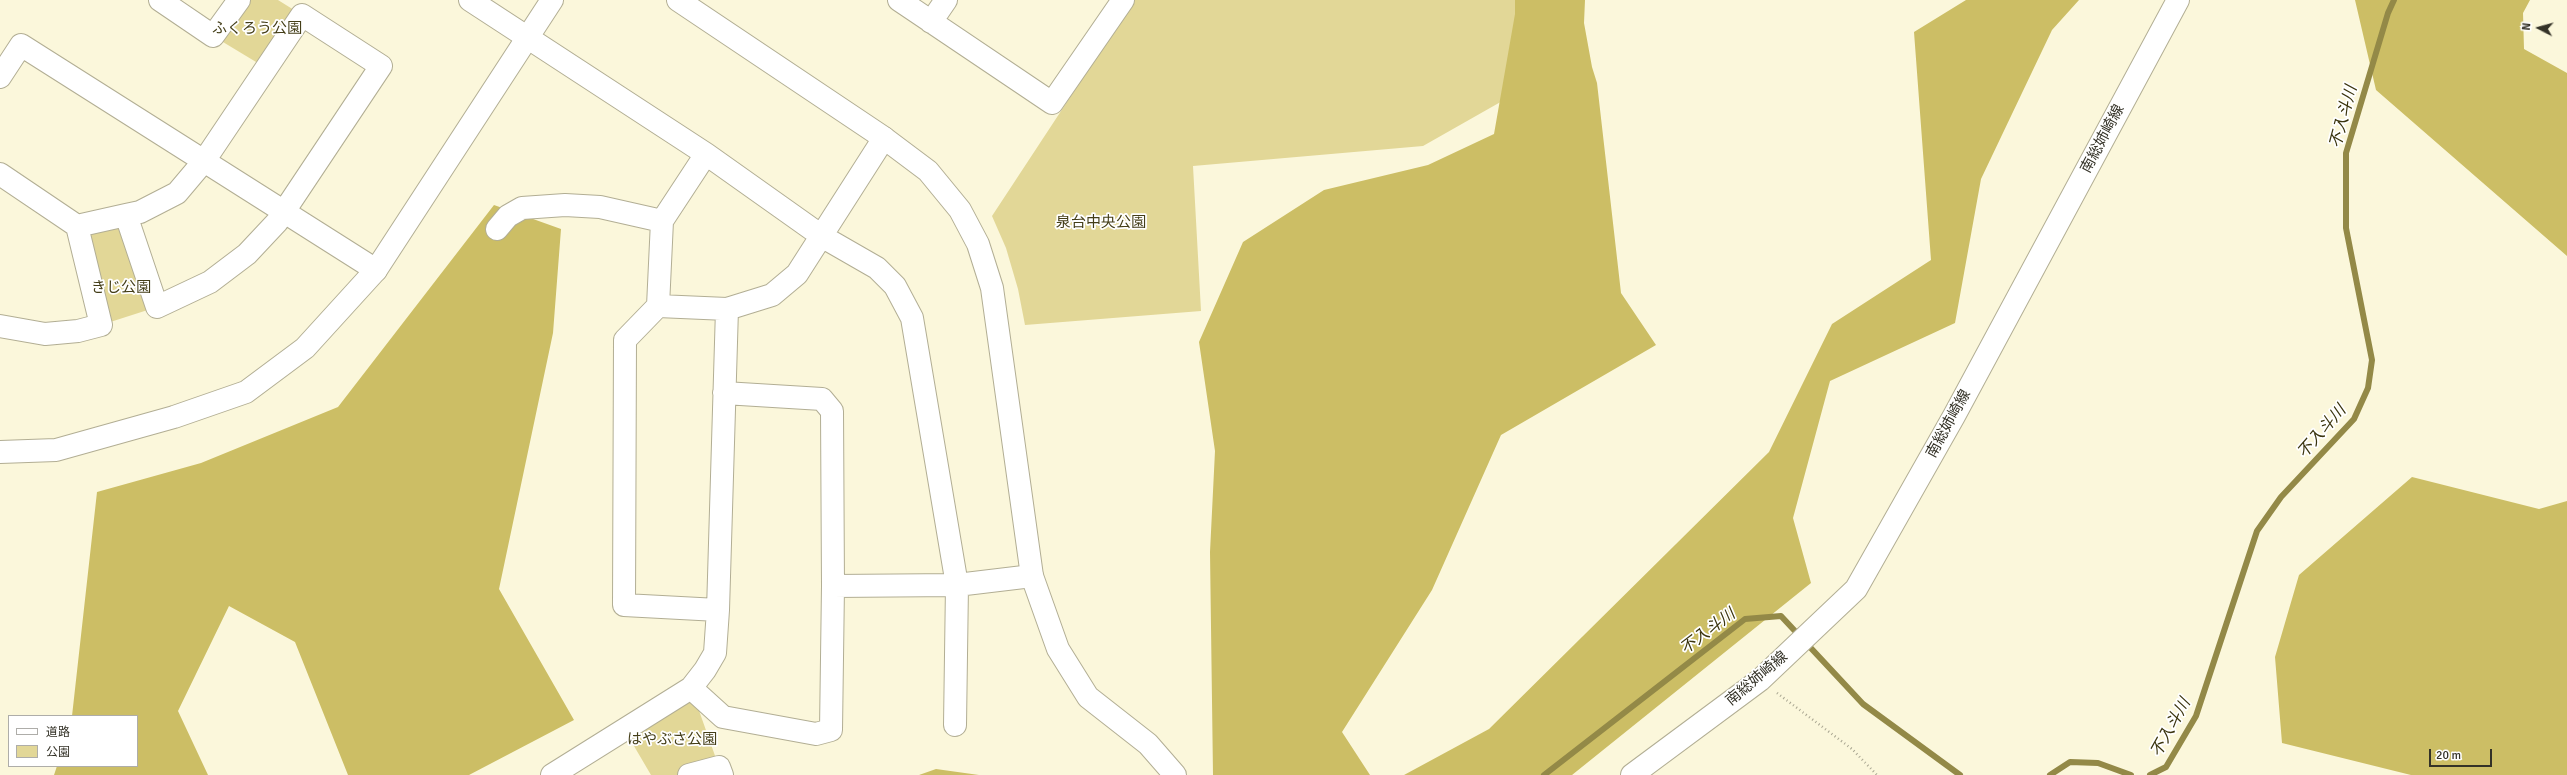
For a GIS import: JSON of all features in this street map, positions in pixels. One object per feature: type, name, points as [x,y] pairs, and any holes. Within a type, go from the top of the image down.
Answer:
[{"type":"street","points":[[160,0],[213,36],[239,0]]},
{"type":"street","points":[[470,0],[706,154],[822,237],[878,268],[895,286],[912,318],[957,585],[954,725]]},
{"type":"street","points":[[0,452],[56,450],[174,417],[246,392],[305,348],[376,270],[527,36],[552,0]]},
{"type":"street","points":[[678,0],[884,138],[928,171],[960,210],[978,244],[992,288],[1032,576],[1058,649],[1088,697],[1148,744],[1175,775]]},
{"type":"street","points":[[898,0],[1052,103],[1123,0]]},
{"type":"street","points":[[932,22],[946,0]]},
{"type":"street","name":"南総姉崎線","points":[[1632,775],[1760,680],[1856,589],[1954,416],[2178,0]]},
{"type":"street","points":[[77,226],[126,215],[140,212],[177,193],[204,161],[302,15],[381,66],[285,212],[248,254],[210,282],[157,307],[126,215]]},
{"type":"street","points":[[0,77],[21,45],[376,270]]},
{"type":"street","points":[[658,306],[727,309],[772,296],[797,274],[884,138]]},
{"type":"street","points":[[706,154],[662,221],[658,306],[625,340],[624,605],[718,610]]},
{"type":"street","points":[[0,174],[77,226],[102,325],[78,331],[44,334],[0,326]]},
{"type":"street","points":[[497,229],[508,216],[522,208],[565,205],[600,207],[662,221]]},
{"type":"street","points":[[552,775],[690,688],[705,670],[715,653],[718,610],[727,309]]},
{"type":"street","points":[[690,688],[723,717],[816,734],[831,730],[833,586],[832,411],[822,399],[724,393]]},
{"type":"street","points":[[833,586],[957,585],[1032,576]]},
{"type":"street","points":[[689,775],[719,767],[722,775]]},
{"type":"path","points":[[1760,680],[1852,749],[1877,775]]},
{"type":"green space","name":"ふくろう公園","points":[[239,0],[278,0],[302,15],[266,68],[213,36]]},
{"type":"green space","name":"泉台中央公園","points":[[1134,0],[1552,0],[1527,87],[1423,146],[1193,166],[1201,311],[1025,325],[1018,289],[1006,248],[992,216]]},
{"type":"green space","name":"きじ公園","points":[[126,215],[157,307],[101,325],[77,226]]},
{"type":"green space","name":"はやぶさ公園","points":[[691,688],[719,767],[689,775],[651,775],[624,729]]},
{"type":"shaded area","points":[[1515,0],[1585,0],[1584,23],[1592,67],[1597,83],[1621,293],[1656,345],[1501,435],[1432,590],[1342,732],[1370,775],[1213,775],[1210,552],[1215,451],[1199,342],[1243,242],[1324,190],[1428,165],[1494,134],[1515,14]]},
{"type":"shaded area","points":[[1966,0],[2079,0],[2052,30],[1981,179],[1955,323],[1830,381],[1793,518],[1811,583],[1572,775],[1404,775],[1489,729],[1769,452],[1832,324],[1931,260],[1914,32]]},
{"type":"shaded area","points":[[2355,0],[2530,0],[2523,13],[2524,49],[2567,73],[2567,256],[2376,90]]},
{"type":"shaded area","points":[[494,205],[561,229],[553,333],[499,589],[574,720],[469,775],[348,775],[295,642],[229,606],[178,711],[208,775],[54,775],[57,767],[138,767],[138,715],[72,715],[97,492],[201,463],[338,407]]},
{"type":"shaded area","points":[[2412,477],[2539,509],[2567,501],[2567,775],[2411,775],[2282,743],[2275,657],[2299,575]]},
{"type":"shaded area","points":[[936,769],[979,775],[919,775]]},
{"type":"waterway","name":"不入斗川","points":[[2150,775],[2166,767],[2196,716],[2257,531],[2281,497],[2354,419],[2368,388],[2372,360],[2346,228],[2346,153],[2388,13],[2394,0]]},
{"type":"waterway","name":"不入斗川","points":[[1544,775],[1745,619],[1781,616],[1863,704],[1960,775]]},
{"type":"waterway","name":"不入斗川","points":[[2050,775],[2070,762],[2098,763],[2131,775]]}]
